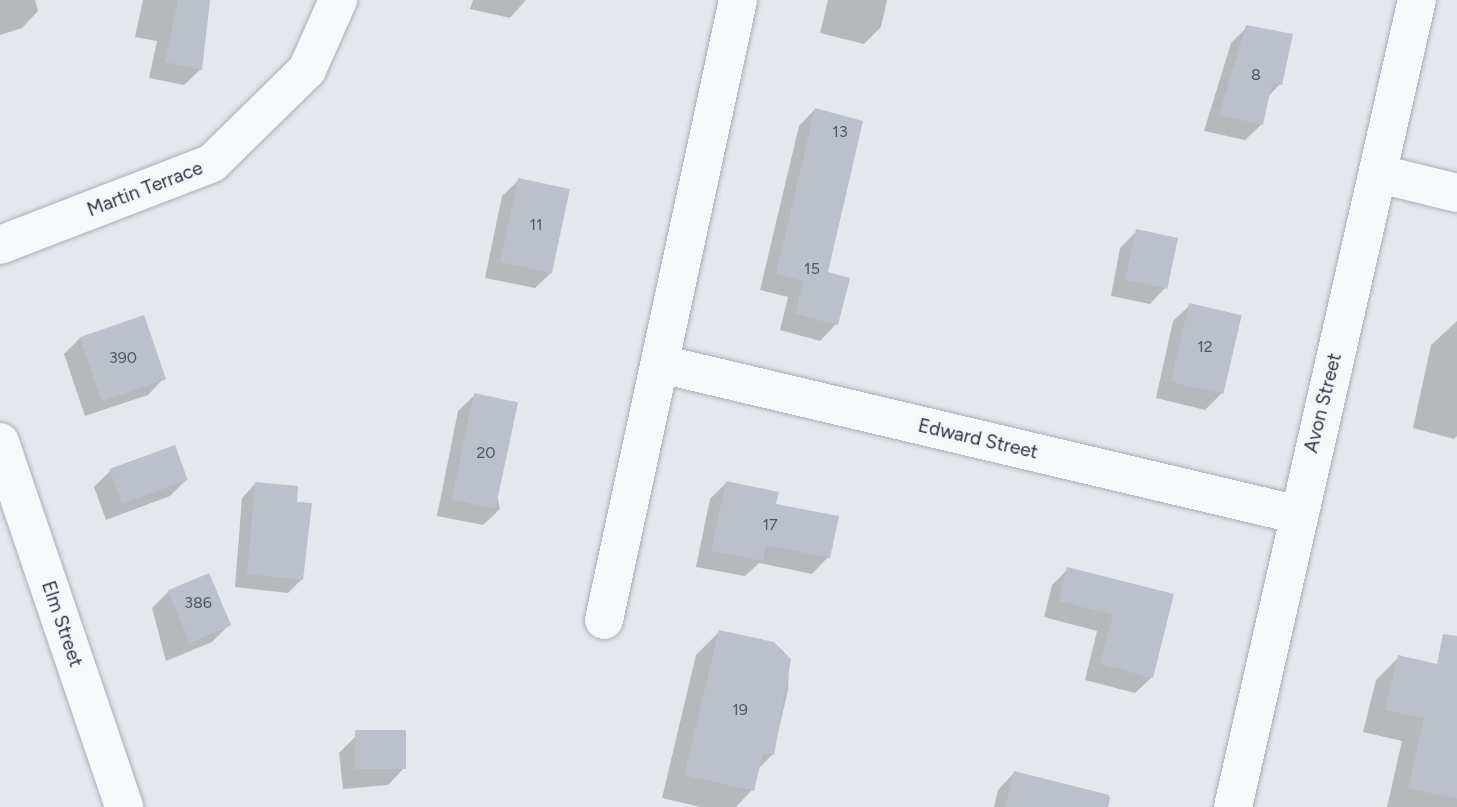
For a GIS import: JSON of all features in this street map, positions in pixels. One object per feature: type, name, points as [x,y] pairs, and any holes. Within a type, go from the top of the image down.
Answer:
[{"type":"street","name":"Martin Terrace","points":[[0,245],[212,163],[307,70],[338,0]]},
{"type":"street","points":[[604,620],[662,364],[738,0]]},
{"type":"street","name":"Avon Street","points":[[1233,807],[1296,514],[1380,174],[1417,0]]},
{"type":"street","points":[[1380,174],[1457,192]]},
{"type":"street","name":"Edward Street","points":[[662,364],[1296,514]]},
{"type":"street","name":"Elm Street","points":[[0,442],[124,807]]},
{"type":"building","points":[[178,0],[210,0],[202,70],[165,62]]},
{"type":"building","points":[[1246,25],[1293,34],[1282,85],[1272,83],[1263,125],[1219,115]]},
{"type":"building","points":[[815,108],[863,121],[828,272],[850,278],[838,325],[795,314],[803,281],[776,274]]},
{"type":"building","points":[[518,178],[570,189],[552,273],[500,262]]},
{"type":"building","points":[[1136,229],[1178,238],[1167,289],[1125,280]]},
{"type":"building","points":[[1189,303],[1242,315],[1223,394],[1171,382]]},
{"type":"building","points":[[144,315],[166,379],[102,401],[80,337]]},
{"type":"building","points":[[474,393],[518,402],[495,509],[451,500]]},
{"type":"building","points":[[175,445],[188,480],[122,504],[109,469]]},
{"type":"building","points":[[726,481],[779,492],[776,504],[839,516],[830,558],[766,545],[763,561],[711,551]]},
{"type":"building","points":[[255,482],[298,486],[297,502],[312,503],[303,580],[247,574]]},
{"type":"building","points":[[1067,567],[1174,594],[1153,678],[1100,664],[1113,615],[1059,601]]},
{"type":"building","points":[[209,573],[231,625],[190,643],[168,591]]},
{"type":"building","points":[[719,630],[774,642],[791,659],[774,755],[763,753],[754,791],[684,775]]},
{"type":"building","points":[[1443,634],[1457,636],[1457,799],[1408,788],[1424,718],[1385,710],[1398,655],[1437,664]]},
{"type":"building","points":[[355,730],[406,730],[406,769],[355,769]]},
{"type":"building","points":[[1014,771],[1109,795],[1107,807],[1005,807]]}]
